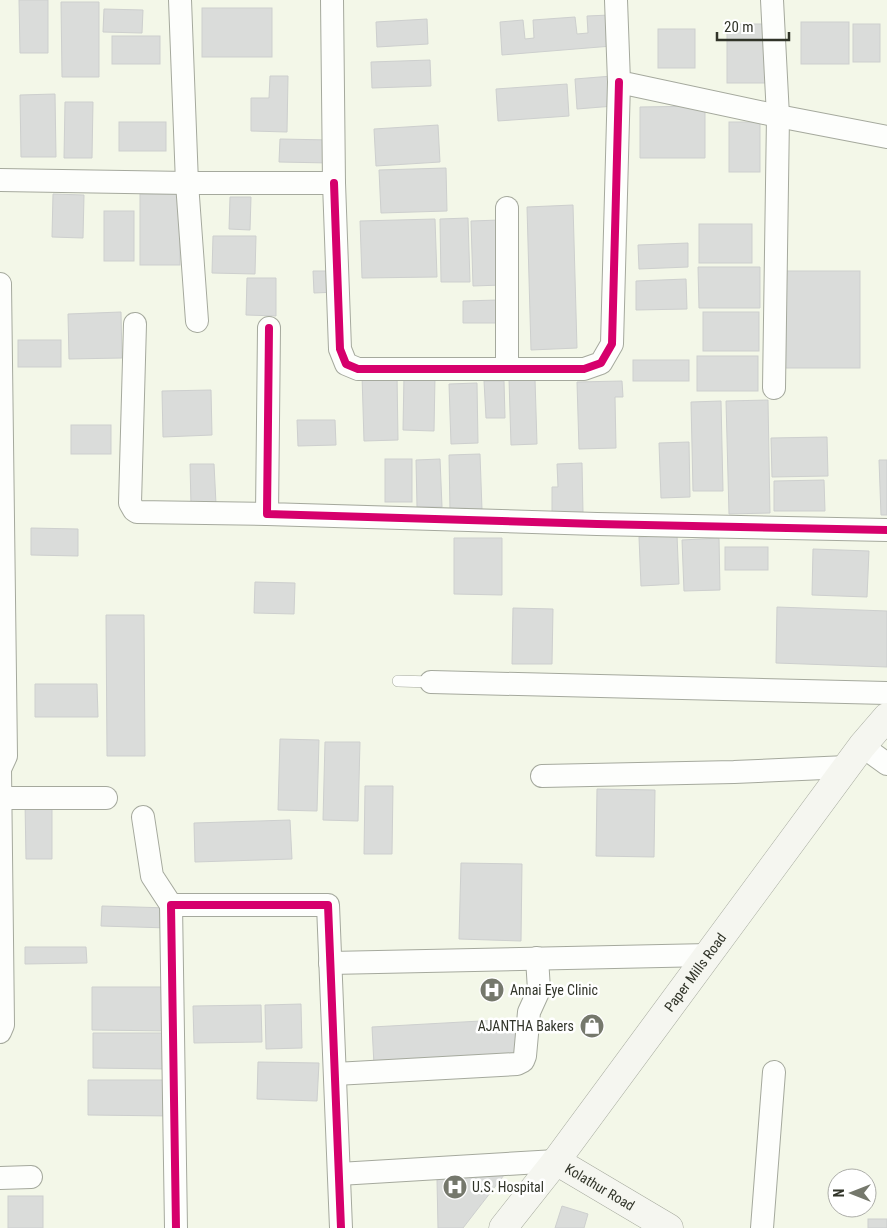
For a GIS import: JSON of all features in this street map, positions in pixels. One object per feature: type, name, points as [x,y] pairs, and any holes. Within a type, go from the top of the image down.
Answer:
[{"type":"main road","name":"Paper Mills Road","points":[[503,1228],[556,1161],[854,756],[887,717]]},
{"type":"main road","name":"Kolathur Road","points":[[556,1161],[669,1228]]},
{"type":"street","points":[[180,0],[187,183],[197,321]]},
{"type":"street","points":[[332,0],[334,183],[340,349],[346,364],[358,368],[508,369],[584,368],[600,363],[612,344],[619,82],[616,0]]},
{"type":"street","points":[[772,0],[778,116],[774,388]]},
{"type":"street","points":[[619,82],[887,137]]},
{"type":"street","points":[[0,180],[334,183]]},
{"type":"street","points":[[508,208],[508,369]]},
{"type":"street","points":[[0,284],[6,756],[0,769],[3,1025],[0,1032]]},
{"type":"street","points":[[135,324],[130,503],[137,512],[887,530]]},
{"type":"street","points":[[267,514],[269,328]]},
{"type":"street","points":[[431,682],[887,693]]},
{"type":"street","points":[[542,776],[734,772],[854,756],[887,764]]},
{"type":"street","points":[[1,798],[106,798]]},
{"type":"street","points":[[143,817],[152,876],[171,905],[176,1228]]},
{"type":"street","points":[[171,905],[328,905],[341,1228]]},
{"type":"street","points":[[330,963],[709,955]]},
{"type":"street","points":[[335,1074],[517,1064],[523,1061],[529,1012],[539,990],[537,958]]},
{"type":"street","points":[[762,1228],[774,1072]]},
{"type":"street","points":[[339,1174],[556,1161]]},
{"type":"street","points":[[0,1178],[31,1177]]},
{"type":"lane","points":[[398,681],[431,682]]},
{"type":"building","points":[[19,0],[48,0],[48,53],[20,53]]},
{"type":"building","points":[[61,2],[99,2],[99,77],[62,77]]},
{"type":"building","points":[[202,8],[272,8],[272,57],[202,57]]},
{"type":"building","points":[[104,9],[143,10],[142,33],[103,32]]},
{"type":"building","points":[[610,15],[612,46],[502,55],[500,22],[523,20],[525,39],[534,38],[533,20],[575,17],[577,34],[588,33],[587,16]]},
{"type":"building","points":[[427,19],[428,44],[377,47],[376,22]]},
{"type":"building","points":[[801,22],[849,22],[849,64],[801,64]]},
{"type":"building","points":[[727,24],[766,24],[766,83],[727,83]]},
{"type":"building","points":[[853,24],[880,24],[880,62],[853,62]]},
{"type":"building","points":[[658,29],[695,29],[695,68],[658,68]]},
{"type":"building","points":[[112,36],[160,36],[160,64],[112,64]]},
{"type":"building","points":[[430,60],[431,86],[372,88],[371,62]]},
{"type":"building","points":[[270,76],[288,76],[287,132],[251,131],[251,98],[269,98]]},
{"type":"building","points":[[612,76],[614,106],[577,109],[575,79]]},
{"type":"building","points":[[567,84],[569,116],[498,121],[496,89]]},
{"type":"building","points":[[55,94],[56,157],[21,157],[20,95]]},
{"type":"building","points":[[65,102],[93,102],[92,158],[64,158]]},
{"type":"building","points":[[705,106],[705,158],[640,158],[640,107]]},
{"type":"building","points":[[119,122],[166,122],[166,151],[119,151]]},
{"type":"building","points":[[729,122],[760,122],[760,172],[729,172]]},
{"type":"building","points":[[438,125],[440,162],[376,166],[374,129]]},
{"type":"building","points":[[280,139],[330,140],[330,163],[279,162]]},
{"type":"building","points":[[446,168],[447,211],[381,213],[379,170]]},
{"type":"building","points":[[53,194],[84,195],[83,238],[52,237]]},
{"type":"building","points":[[140,194],[180,194],[180,265],[140,265]]},
{"type":"building","points":[[230,197],[251,197],[250,230],[229,229]]},
{"type":"building","points":[[573,205],[577,348],[531,350],[527,207]]},
{"type":"building","points":[[104,211],[134,211],[134,261],[104,261]]},
{"type":"building","points":[[468,218],[470,282],[441,282],[440,219]]},
{"type":"building","points":[[435,219],[437,277],[362,278],[360,221]]},
{"type":"building","points":[[500,220],[502,285],[473,286],[471,221]]},
{"type":"building","points":[[699,224],[752,224],[752,263],[699,263]]},
{"type":"building","points":[[213,236],[256,236],[255,274],[212,273]]},
{"type":"building","points":[[688,243],[688,267],[639,269],[638,245]]},
{"type":"building","points":[[698,267],[760,267],[760,308],[699,308]]},
{"type":"building","points":[[313,271],[337,271],[338,292],[314,293]]},
{"type":"building","points":[[779,271],[860,271],[860,368],[779,368]]},
{"type":"building","points":[[247,278],[276,278],[276,316],[246,315]]},
{"type":"building","points":[[686,279],[687,309],[636,310],[636,281]]},
{"type":"building","points":[[498,300],[498,323],[463,323],[463,301]]},
{"type":"building","points":[[121,312],[122,358],[69,359],[68,314]]},
{"type":"building","points":[[703,312],[759,312],[759,351],[703,351]]},
{"type":"building","points":[[18,340],[61,340],[61,367],[18,367]]},
{"type":"building","points":[[697,356],[758,356],[758,391],[697,391]]},
{"type":"building","points":[[633,360],[689,360],[689,381],[633,381]]},
{"type":"building","points":[[397,374],[398,440],[364,441],[362,375]]},
{"type":"building","points":[[404,375],[435,376],[434,431],[403,430]]},
{"type":"building","points":[[509,379],[535,379],[537,444],[511,445]]},
{"type":"building","points":[[484,381],[504,381],[505,418],[486,418]]},
{"type":"building","points":[[622,381],[623,397],[615,397],[616,448],[579,449],[577,382]]},
{"type":"building","points":[[477,383],[478,443],[451,444],[449,384]]},
{"type":"building","points":[[211,390],[212,435],[163,437],[162,391]]},
{"type":"building","points":[[768,400],[770,513],[729,514],[726,401]]},
{"type":"building","points":[[721,401],[723,491],[693,491],[691,402]]},
{"type":"building","points":[[297,420],[335,420],[336,445],[298,446]]},
{"type":"building","points":[[71,425],[111,425],[111,454],[71,454]]},
{"type":"building","points":[[827,437],[828,476],[772,477],[771,438]]},
{"type":"building","points":[[689,442],[690,497],[661,498],[659,443]]},
{"type":"building","points":[[480,454],[482,510],[450,511],[449,455]]},
{"type":"building","points":[[385,459],[412,459],[412,502],[385,502]]},
{"type":"building","points":[[440,459],[442,507],[417,507],[416,460]]},
{"type":"building","points":[[879,460],[887,460],[887,515],[881,515]]},
{"type":"building","points":[[582,463],[583,512],[552,513],[552,487],[558,487],[557,464]]},
{"type":"building","points":[[190,464],[214,464],[216,504],[191,505]]},
{"type":"building","points":[[824,480],[825,511],[774,511],[774,481]]},
{"type":"building","points":[[31,528],[78,529],[78,556],[31,555]]},
{"type":"building","points":[[677,535],[679,584],[641,586],[639,537]]},
{"type":"building","points":[[454,538],[502,538],[502,595],[454,594]]},
{"type":"building","points":[[719,538],[720,590],[684,591],[682,540]]},
{"type":"building","points":[[725,547],[768,547],[768,570],[725,570]]},
{"type":"building","points":[[813,549],[869,551],[867,597],[812,595]]},
{"type":"building","points":[[255,582],[295,583],[294,614],[254,613]]},
{"type":"building","points":[[777,607],[887,611],[887,667],[776,663]]},
{"type":"building","points":[[513,608],[553,609],[552,664],[512,664]]},
{"type":"building","points":[[106,615],[144,615],[145,756],[107,756]]},
{"type":"building","points":[[35,684],[97,684],[98,717],[35,717]]},
{"type":"building","points":[[280,739],[319,740],[317,811],[278,810]]},
{"type":"building","points":[[325,742],[360,742],[358,821],[323,820]]},
{"type":"building","points":[[365,786],[393,786],[392,854],[364,854]]},
{"type":"building","points":[[597,789],[655,790],[654,857],[596,856]]},
{"type":"building","points":[[25,802],[52,802],[52,859],[26,859]]},
{"type":"building","points":[[290,820],[292,859],[195,862],[194,823]]},
{"type":"building","points":[[461,863],[522,864],[521,941],[459,939]]},
{"type":"building","points":[[102,906],[169,908],[169,928],[101,926]]},
{"type":"building","points":[[25,947],[86,947],[87,963],[25,964]]},
{"type":"building","points":[[92,987],[172,987],[172,1031],[92,1030]]},
{"type":"building","points":[[301,1004],[302,1048],[266,1049],[265,1005]]},
{"type":"building","points":[[261,1005],[262,1042],[194,1043],[193,1006]]},
{"type":"building","points":[[517,1019],[519,1056],[374,1065],[372,1027]]},
{"type":"building","points":[[93,1033],[167,1033],[167,1069],[93,1068]]},
{"type":"building","points":[[258,1062],[319,1063],[317,1101],[257,1099]]},
{"type":"building","points":[[88,1080],[172,1080],[172,1116],[88,1115]]},
{"type":"building","points":[[511,1166],[463,1228],[438,1228],[437,1180]]},
{"type":"building","points":[[8,1196],[43,1196],[43,1228],[8,1228]]},
{"type":"building","points":[[562,1206],[588,1214],[584,1228],[555,1228]]},
{"type":"building","points":[[868,1219],[887,1219],[887,1228],[868,1228]]},
{"type":"cycle path","points":[[334,183],[340,349],[346,364],[358,369],[584,369],[601,363],[612,344],[619,82]]},
{"type":"cycle path","points":[[269,328],[267,514],[887,530]]},
{"type":"cycle path","points":[[176,1228],[171,905],[328,905],[341,1228]]},
{"type":"place","name":"Annai Eye Clinic","points":[[492,990]]},
{"type":"place","name":"AJANTHA Bakers","points":[[592,1026]]},
{"type":"place","name":"U.S. Hospital","points":[[455,1187]]}]
